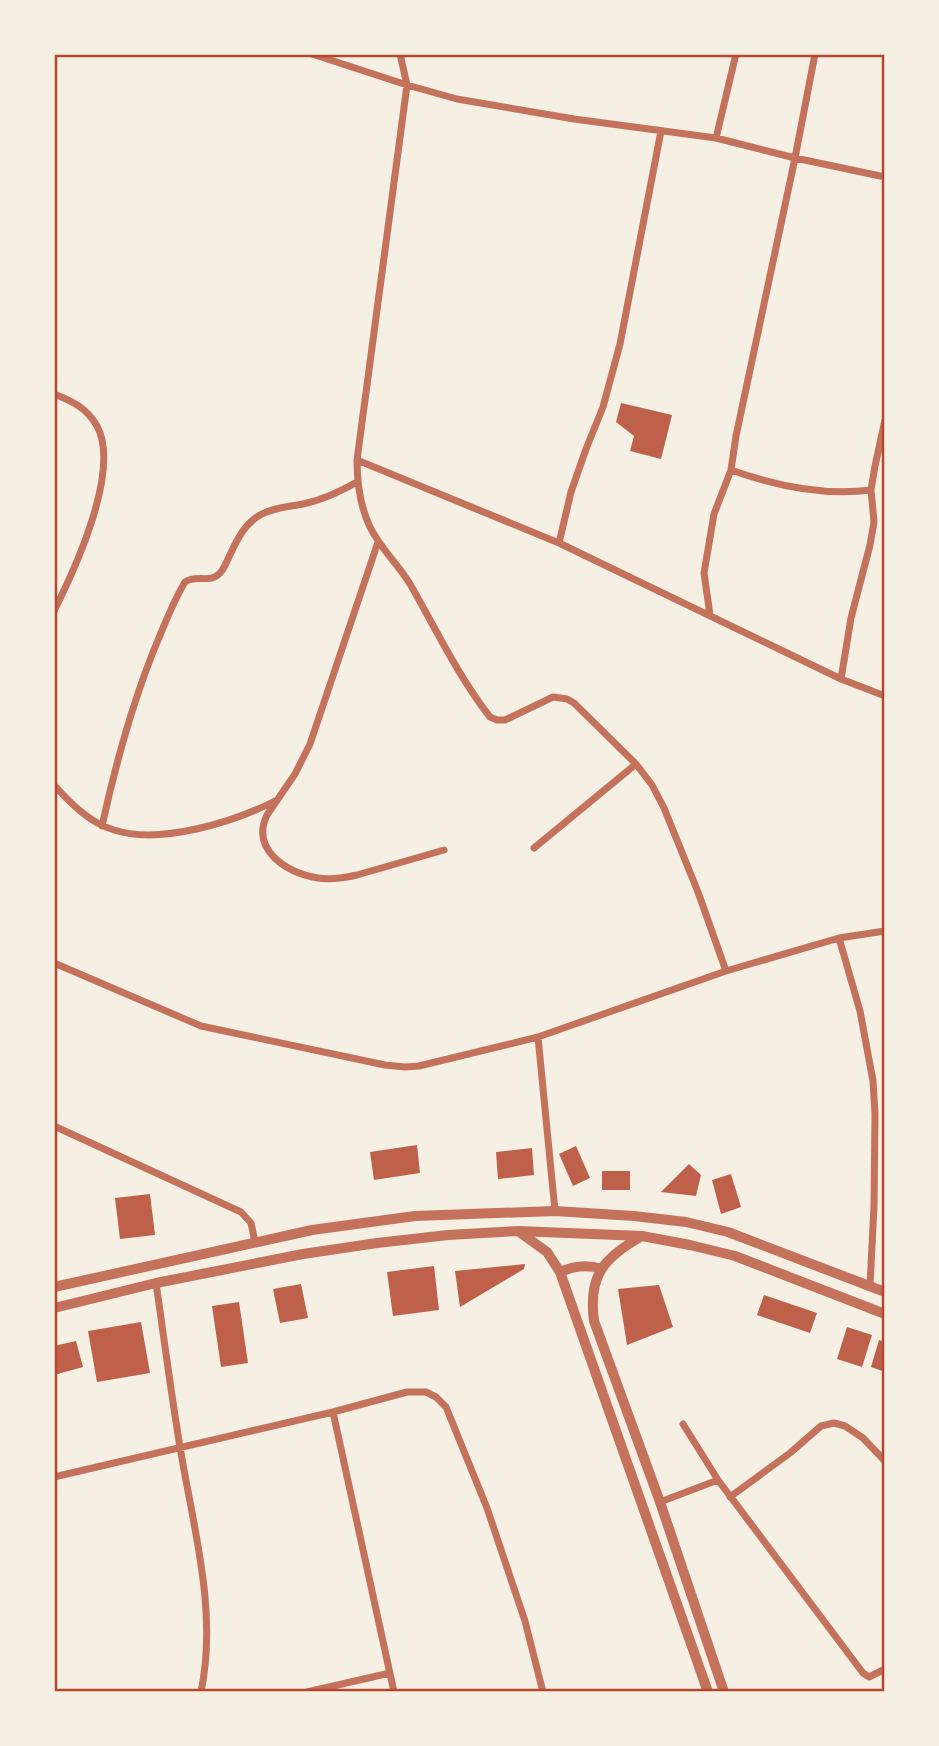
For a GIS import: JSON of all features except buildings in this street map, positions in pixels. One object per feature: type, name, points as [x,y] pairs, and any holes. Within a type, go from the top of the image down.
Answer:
[{"type":"street","points":[[312,54],[457,99],[716,138],[885,177]]},
{"type":"street","points":[[400,54],[407,85],[357,460],[357,482],[365,513],[378,542],[409,583],[448,653],[490,717],[505,720],[554,697],[567,699],[636,764],[664,808],[726,971]]},
{"type":"street","points":[[716,138],[736,54]]},
{"type":"street","points":[[710,615],[704,573],[714,514],[730,470],[815,54]]},
{"type":"street","points":[[559,543],[571,492],[603,407],[620,344],[661,131]]},
{"type":"street","points":[[54,394],[74,402],[90,416],[101,435],[104,453],[90,527],[76,566],[54,611]]},
{"type":"street","points":[[841,679],[851,618],[874,522],[871,490],[885,420]]},
{"type":"street","points":[[357,460],[559,543],[755,639],[885,696]]},
{"type":"street","points":[[730,470],[812,491],[852,493],[871,490]]},
{"type":"street","points":[[102,826],[136,695],[185,582],[196,577],[208,579],[218,576],[238,537],[258,516],[327,497],[357,482]]},
{"type":"street","points":[[378,542],[310,744],[295,774],[264,821],[263,837],[266,846],[283,866],[319,878],[345,878],[444,850]]},
{"type":"street","points":[[534,848],[636,764]]},
{"type":"street","points":[[54,785],[80,810],[102,826],[114,831],[141,835],[194,830],[232,820],[276,800]]},
{"type":"street","points":[[54,963],[201,1026],[385,1065],[419,1066],[538,1037],[726,971],[839,938],[885,931]]},
{"type":"street","points":[[839,938],[860,1011],[873,1081],[874,1206],[870,1286]]},
{"type":"street","points":[[538,1037],[555,1211]]},
{"type":"street","points":[[54,1126],[242,1212],[251,1223],[255,1242]]},
{"type":"street","points":[[54,1287],[312,1230],[415,1216],[555,1211],[634,1216],[728,1232],[885,1292]]},
{"type":"street","points":[[518,1231],[547,1252],[560,1272],[708,1692]]},
{"type":"street","points":[[54,1308],[156,1283],[303,1254],[377,1242],[518,1231],[642,1236],[690,1245],[735,1256],[885,1314]]},
{"type":"street","points":[[642,1236],[620,1248],[601,1269],[592,1295],[594,1321],[660,1502],[724,1692]]},
{"type":"street","points":[[560,1272],[581,1266],[601,1269]]},
{"type":"street","points":[[156,1283],[202,1579],[206,1655],[201,1692]]},
{"type":"street","points":[[54,1477],[417,1391],[426,1392],[446,1407],[487,1508],[525,1621],[543,1692]]},
{"type":"street","points":[[333,1412],[394,1692]]},
{"type":"street","points":[[730,1497],[790,1453],[821,1426],[834,1423],[845,1426],[863,1438],[885,1461]]},
{"type":"street","points":[[683,1424],[730,1497],[863,1673],[869,1677],[885,1669]]},
{"type":"street","points":[[660,1502],[718,1480]]},
{"type":"street","points":[[307,1692],[390,1673]]}]
